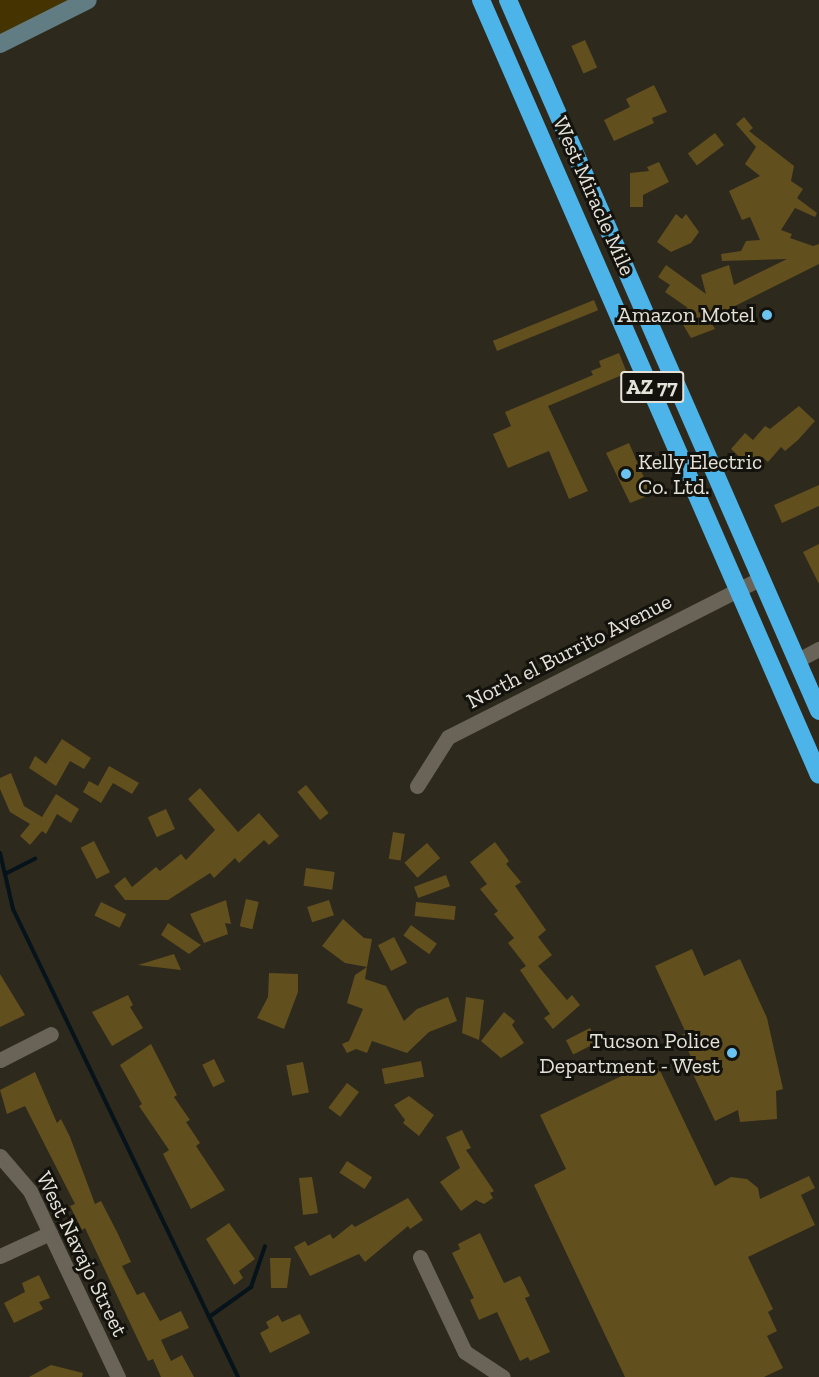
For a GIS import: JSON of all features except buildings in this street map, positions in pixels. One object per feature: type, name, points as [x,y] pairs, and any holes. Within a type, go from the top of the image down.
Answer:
[{"type":"highway","name":"West Miracle Mile","points":[[481,0],[819,775]]},
{"type":"highway","name":"West Miracle Mile","points":[[508,0],[660,342],[819,711]]},
{"type":"highway","points":[[573,207],[584,208],[595,220],[646,334],[660,342]]},
{"type":"street","points":[[0,44],[88,0]]},
{"type":"street","name":"North el Burrito Avenue","points":[[417,786],[448,736],[762,578]]},
{"type":"street","points":[[798,660],[819,650]]},
{"type":"street","points":[[0,1060],[51,1034]]},
{"type":"street","name":"West Navajo Street","points":[[0,1156],[30,1191],[118,1377]]},
{"type":"street","points":[[0,1256],[50,1233]]},
{"type":"street","points":[[420,1257],[465,1352],[503,1377]]},
{"type":"shaded area","points":[[0,0],[91,0],[0,45]]},
{"type":"waterway","points":[[0,853],[13,909],[238,1377]]},
{"type":"waterway","points":[[5,874],[35,859]]},
{"type":"waterway","points":[[209,1317],[251,1287],[265,1246]]},
{"type":"place","name":"Amazon Motel","points":[[767,315]]},
{"type":"place","name":"Kelly Electric Co. Ltd.","points":[[626,474]]},
{"type":"place","name":"Tucson Police Department - West","points":[[732,1053]]}]
